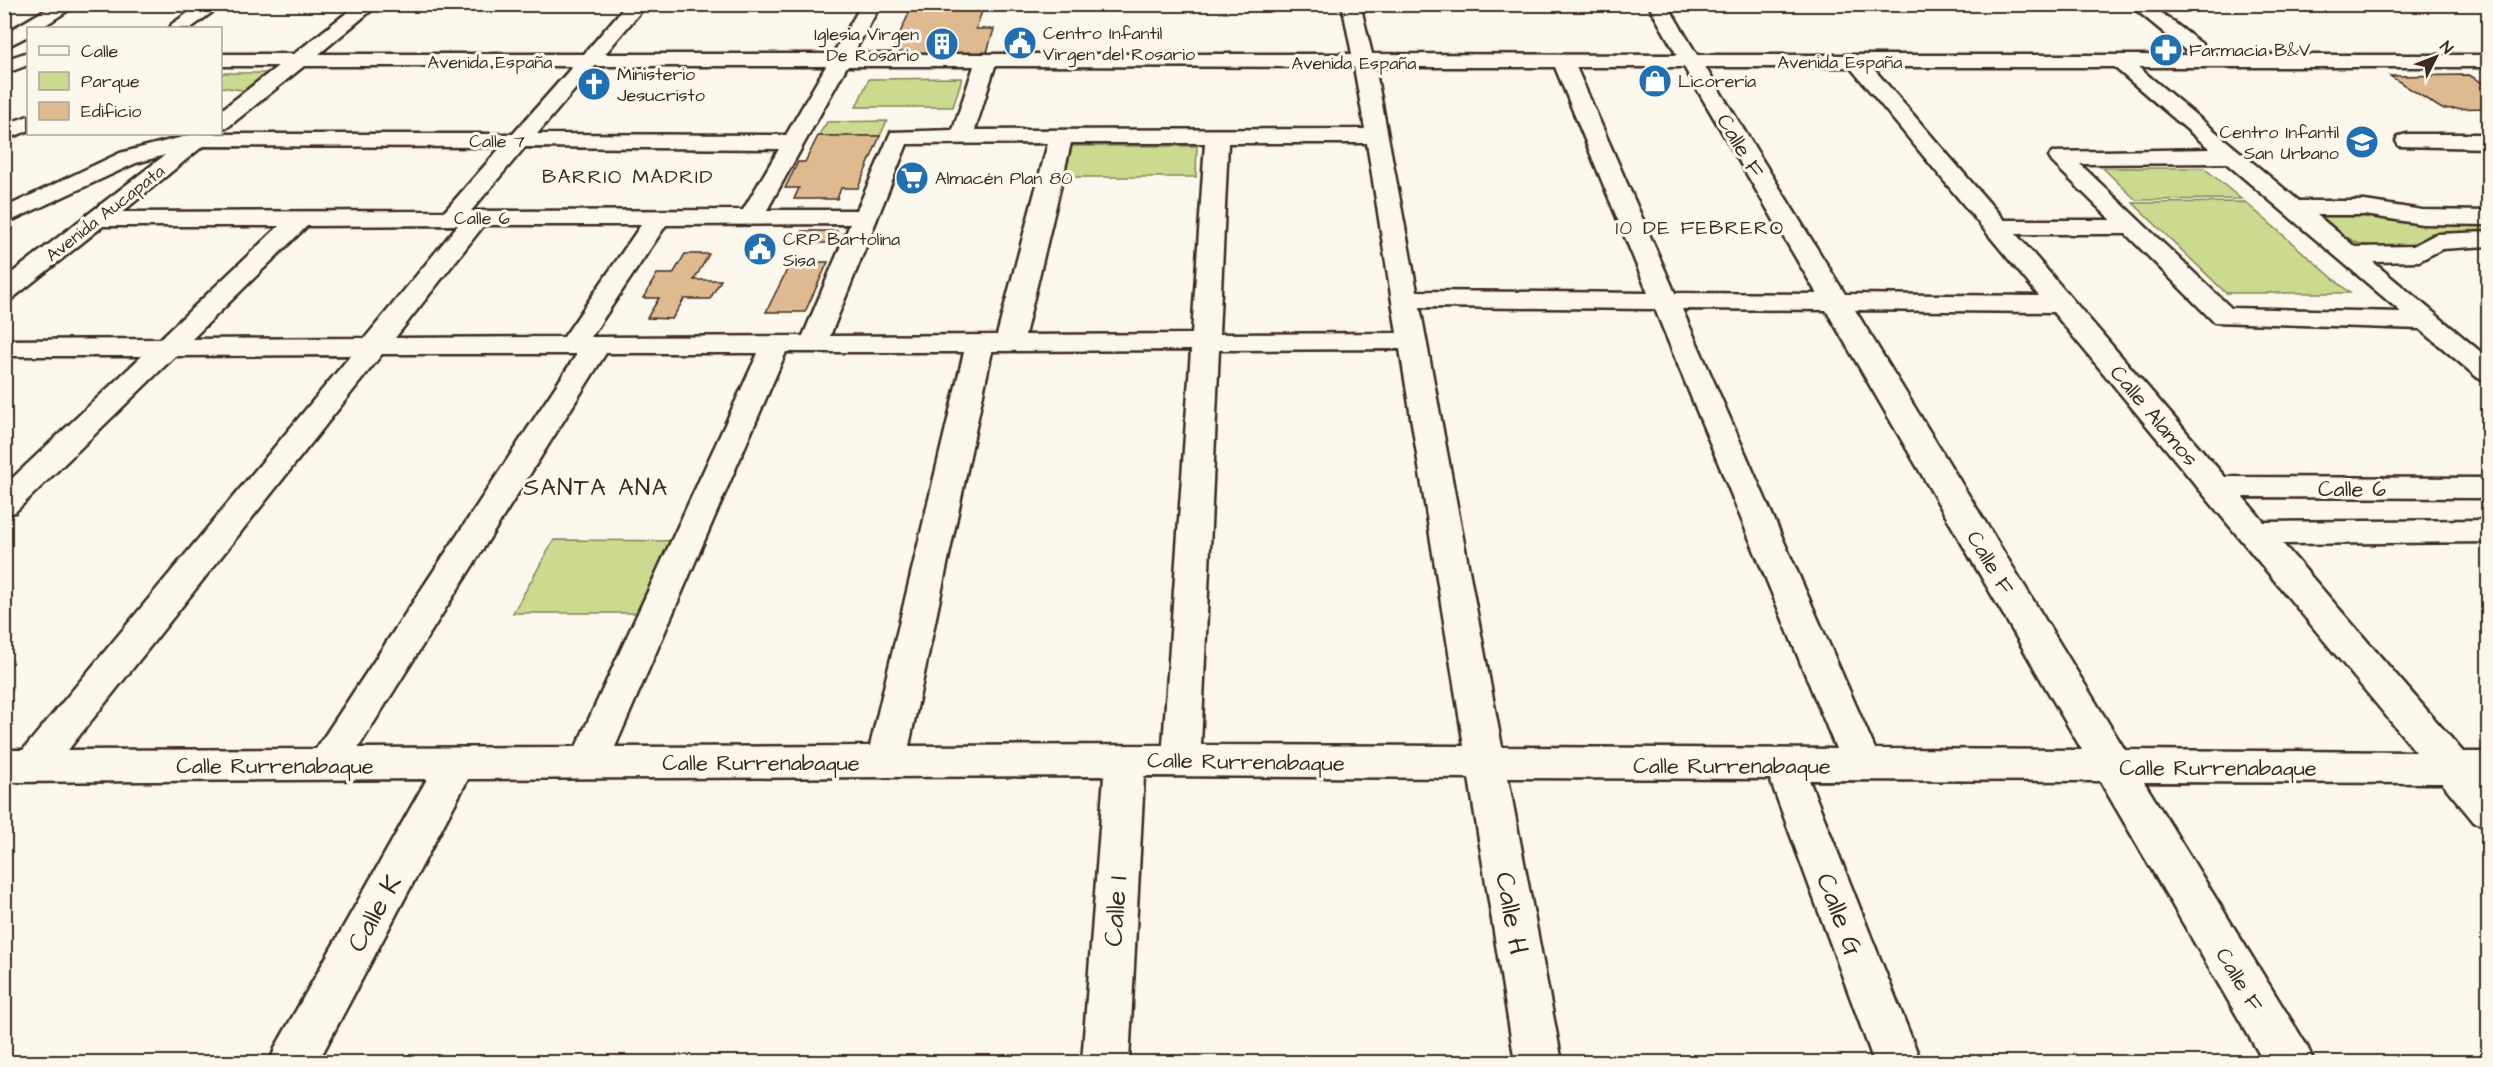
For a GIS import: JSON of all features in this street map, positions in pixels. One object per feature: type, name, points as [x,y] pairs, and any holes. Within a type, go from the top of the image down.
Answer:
[{"type":"street","points":[[30,27],[69,4]]},
{"type":"street","points":[[180,27],[214,4]]},
{"type":"street","points":[[19,766],[372,346],[518,141],[638,4]]},
{"type":"street","points":[[751,217],[872,4]]},
{"type":"street","name":"Calle H","points":[[1351,4],[1377,136],[1538,1062]]},
{"type":"street","name":"Calle F","points":[[1657,4],[2290,1062]]},
{"type":"street","points":[[2138,4],[2213,62]]},
{"type":"street","points":[[222,120],[370,5],[387,5]]},
{"type":"street","points":[[4,42],[27,29]]},
{"type":"street","points":[[4,52],[27,58]]},
{"type":"street","points":[[4,68],[27,58]]},
{"type":"street","name":"Avenida España","points":[[222,60],[1364,63],[2488,62]]},
{"type":"street","points":[[962,137],[986,62]]},
{"type":"street","name":"Calle Alamos","points":[[1857,62],[2254,533],[2471,768],[2488,810]]},
{"type":"street","points":[[2120,62],[2488,372]]},
{"type":"street","points":[[1563,63],[1862,765]]},
{"type":"street","points":[[222,93],[251,98]]},
{"type":"street","points":[[4,134],[27,123]]},
{"type":"street","name":"Calle 7","points":[[4,218],[128,158],[202,136],[794,142]]},
{"type":"street","name":"Avenida Aucapata","points":[[4,292],[202,136]]},
{"type":"street","points":[[813,344],[899,137],[1377,136]]},
{"type":"street","points":[[886,762],[995,343],[1061,137]]},
{"type":"street","points":[[1181,761],[1217,137]]},
{"type":"street","points":[[2407,141],[2488,141]]},
{"type":"street","points":[[2231,156],[2060,157],[2224,316],[2427,321]]},
{"type":"street","points":[[2294,208],[2366,208],[2422,217],[2488,218]]},
{"type":"street","points":[[327,764],[584,345],[659,217]]},
{"type":"street","name":"Calle 6","points":[[97,219],[866,217]]},
{"type":"street","points":[[4,505],[301,218]]},
{"type":"street","points":[[1997,227],[2133,227]]},
{"type":"street","points":[[2349,255],[2419,253],[2436,242],[2454,239],[2488,239]]},
{"type":"street","points":[[1405,299],[2062,304]]},
{"type":"street","points":[[4,348],[1412,341]]},
{"type":"street","points":[[588,763],[776,344]]},
{"type":"street","name":"Calle 6","points":[[2216,487],[2488,488]]},
{"type":"street","name":"Calle 6","points":[[2254,533],[2488,531]]},
{"type":"street","name":"Calle Rurrenabaque","points":[[19,766],[1125,760],[1486,764],[2471,768]]},
{"type":"street","name":"Calle I","points":[[1105,1062],[1125,760]]},
{"type":"street","name":"Calle K","points":[[293,1062],[456,764]]},
{"type":"street","name":"Calle G","points":[[1784,765],[1897,1062]]},
{"type":"green space","points":[[222,73],[276,73],[286,79],[273,88],[246,91],[222,87]]},
{"type":"green space","points":[[962,78],[953,107],[856,107],[869,79]]},
{"type":"green space","points":[[887,121],[880,136],[818,136],[827,122]]},
{"type":"green space","points":[[1070,146],[1197,146],[1196,177],[1064,177]]},
{"type":"green space","points":[[2103,168],[2204,168],[2241,199],[2136,200]]},
{"type":"green space","points":[[2245,202],[2350,293],[2226,293],[2133,203]]},
{"type":"green space","points":[[2330,211],[2376,211],[2404,223],[2488,223],[2488,232],[2431,233],[2419,244],[2383,248],[2361,244],[2341,233],[2323,218]]},
{"type":"green space","points":[[554,540],[699,541],[666,613],[513,613]]},
{"type":"building","name":"Iglesia Virgen De Rosario","points":[[910,11],[982,11],[976,29],[994,29],[985,59],[888,59]]},
{"type":"building","points":[[2469,75],[2488,86],[2488,108],[2442,109],[2390,76]]},
{"type":"building","points":[[818,136],[880,136],[858,188],[841,188],[837,199],[794,199],[799,188],[785,188],[798,162],[805,162]]},
{"type":"building","points":[[802,231],[837,231],[832,243],[796,243]]},
{"type":"building","points":[[685,254],[709,254],[694,280],[721,280],[710,299],[684,299],[672,319],[647,318],[659,298],[643,298],[657,274],[673,274]]},
{"type":"building","points":[[791,262],[828,262],[805,312],[766,312]]},
{"type":"place","name":"Centro Infantil Virgen del Rosario","points":[[1020,43]]},
{"type":"place","name":"Iglesia Virgen De Rosario","points":[[942,44]]},
{"type":"place","name":"Farmacia B&V","points":[[2166,50]]},
{"type":"place","name":"Licorería","points":[[1655,81]]},
{"type":"place","name":"Ministerio Jesucristo","points":[[594,84]]},
{"type":"place","name":"Centro Infantil San Urbano","points":[[2362,142]]},
{"type":"place","name":"Almacén Plan 80","points":[[912,178]]},
{"type":"place","name":"CRP Bartolina Sisa","points":[[760,249]]},
{"type":"district","name":"BARRIO MADRID","points":[[628,176]]},
{"type":"district","name":"10 DE FEBRERO","points":[[1700,227]]},
{"type":"district","name":"SANTA ANA","points":[[596,487]]}]
